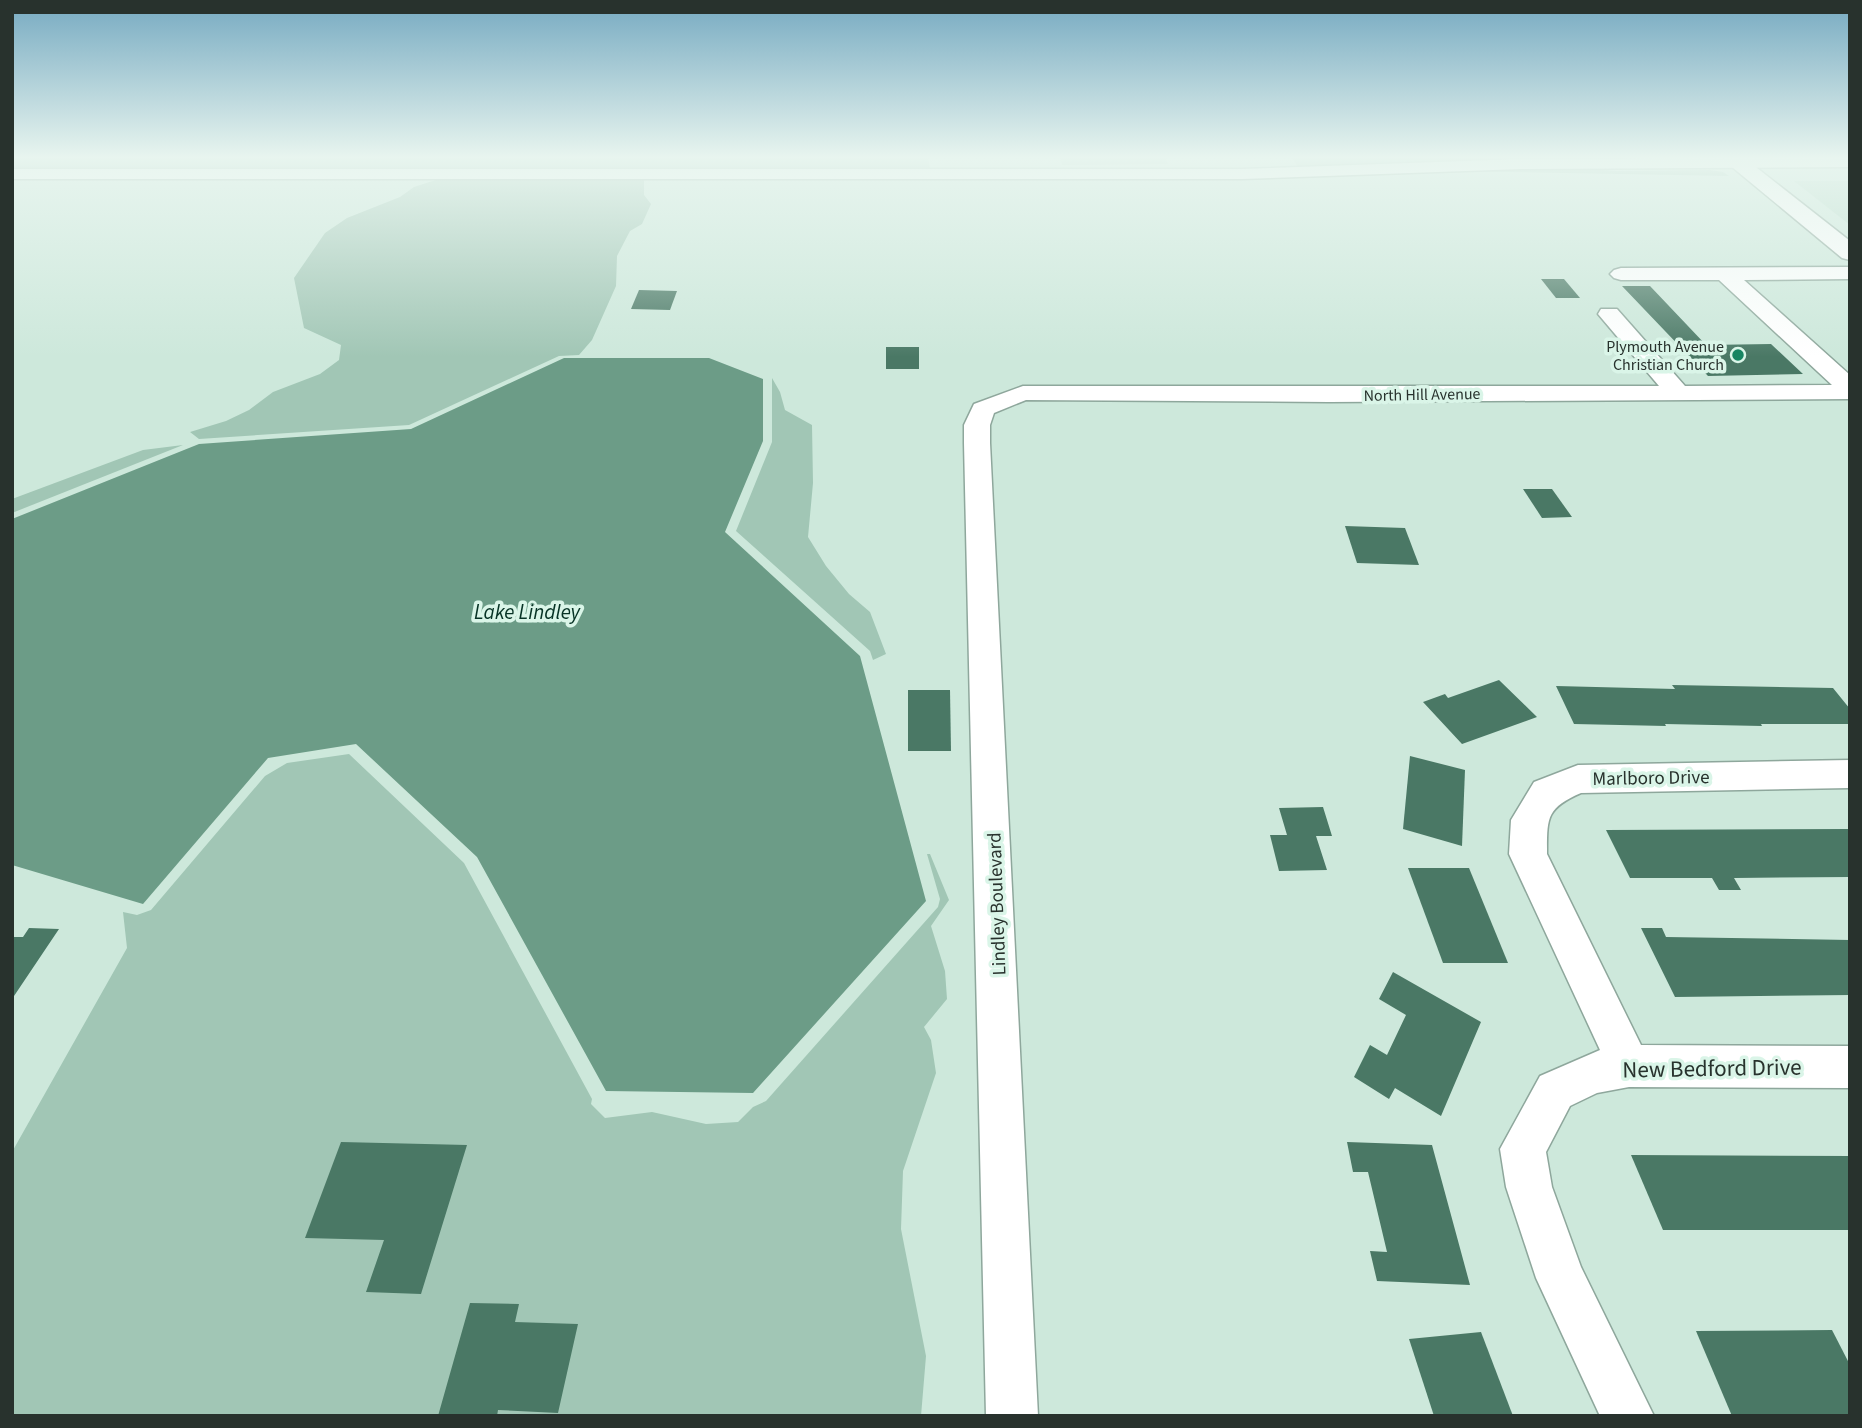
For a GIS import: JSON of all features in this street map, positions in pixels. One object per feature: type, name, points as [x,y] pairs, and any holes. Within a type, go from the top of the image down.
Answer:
[{"type":"main road","points":[[1813,224],[1850,253]]},
{"type":"street","points":[[1621,274],[1850,273]]},
{"type":"street","points":[[1726,275],[1850,390]]},
{"type":"street","points":[[1609,314],[1677,392]]},
{"type":"street","name":"North Hill Avenue","points":[[996,402],[1023,393],[1329,396],[1850,390]]},
{"type":"street","name":"Lindley Boulevard","points":[[996,402],[983,409],[977,425],[977,443],[993,816],[1012,1416]]},
{"type":"street","name":"Marlboro Drive","points":[[1629,1066],[1528,854],[1529,820],[1547,792],[1578,779],[1850,774]]},
{"type":"street","name":"New Bedford Drive","points":[[1628,1416],[1554,1265],[1529,1187],[1523,1149],[1555,1091],[1593,1073],[1629,1066],[1850,1067]]},
{"type":"shaded area","points":[[339,224],[642,224],[630,231],[617,256],[616,286],[592,340],[579,355],[559,356],[409,425],[199,439],[190,432],[226,421],[249,410],[273,392],[320,374],[339,360],[341,345],[304,328],[294,278],[325,233]]},
{"type":"shaded area","points":[[772,378],[780,392],[785,410],[812,425],[813,483],[808,537],[826,566],[849,594],[870,612],[886,654],[873,660],[870,651],[736,531],[772,442]]},
{"type":"shaded area","points":[[183,445],[12,513],[12,499],[143,450]]},
{"type":"shaded area","points":[[349,754],[464,863],[592,1099],[591,1104],[605,1118],[652,1112],[706,1124],[738,1122],[753,1107],[766,1101],[938,907],[940,899],[927,854],[930,854],[949,900],[931,926],[945,971],[947,999],[924,1027],[931,1040],[936,1073],[903,1171],[901,1229],[926,1356],[921,1416],[12,1416],[12,1152],[127,948],[123,912],[137,915],[151,910],[265,776],[287,763]]},
{"type":"water","name":"Lake Lindley","points":[[564,358],[709,358],[763,379],[763,441],[725,532],[860,656],[926,901],[753,1093],[606,1091],[477,857],[356,744],[268,758],[143,904],[12,865],[12,519],[199,444],[411,429]]},
{"type":"building","points":[[1541,279],[1564,279],[1580,298],[1556,298]]},
{"type":"building","points":[[1622,286],[1650,286],[1706,345],[1771,344],[1803,374],[1708,376]]},
{"type":"building","points":[[639,290],[677,291],[670,310],[631,309]]},
{"type":"building","points":[[886,347],[919,347],[919,369],[886,369]]},
{"type":"building","points":[[1523,489],[1552,489],[1572,517],[1542,518]]},
{"type":"building","points":[[1345,526],[1405,528],[1419,565],[1357,563]]},
{"type":"building","points":[[1499,680],[1537,717],[1462,744],[1423,702],[1445,694],[1448,698]]},
{"type":"building","points":[[1672,685],[1833,688],[1850,709],[1850,724],[1574,724],[1556,686],[1675,689]]},
{"type":"building","points":[[908,690],[950,690],[951,751],[908,751]]},
{"type":"building","points":[[1410,756],[1465,770],[1462,846],[1403,829]]},
{"type":"building","points":[[1323,807],[1332,836],[1316,836],[1327,870],[1279,871],[1270,835],[1287,835],[1279,808]]},
{"type":"building","points":[[1850,829],[1850,877],[1734,878],[1741,890],[1719,890],[1712,878],[1630,878],[1606,830]]},
{"type":"building","points":[[1408,868],[1469,868],[1508,963],[1443,963]]},
{"type":"building","points":[[29,928],[59,929],[12,999],[12,937],[23,937]]},
{"type":"building","points":[[1641,928],[1662,928],[1666,937],[1850,940],[1850,995],[1675,997]]},
{"type":"building","points":[[1393,972],[1481,1022],[1441,1116],[1395,1088],[1389,1099],[1354,1077],[1370,1045],[1387,1055],[1406,1015],[1379,999]]},
{"type":"building","points":[[341,1142],[467,1145],[421,1294],[366,1292],[384,1240],[305,1238]]},
{"type":"building","points":[[1347,1142],[1432,1145],[1470,1285],[1377,1281],[1370,1251],[1387,1252],[1368,1172],[1353,1172]]},
{"type":"building","points":[[1631,1155],[1850,1156],[1850,1230],[1663,1230]]},
{"type":"building","points":[[470,1303],[519,1304],[515,1322],[578,1324],[558,1413],[498,1410],[497,1416],[438,1416]]},
{"type":"building","points":[[1832,1330],[1850,1365],[1850,1416],[1732,1416],[1696,1331]]},
{"type":"building","points":[[1481,1332],[1513,1416],[1434,1416],[1409,1339]]},
{"type":"place","name":"Plymouth Avenue Christian Church","points":[[1738,355]]}]
